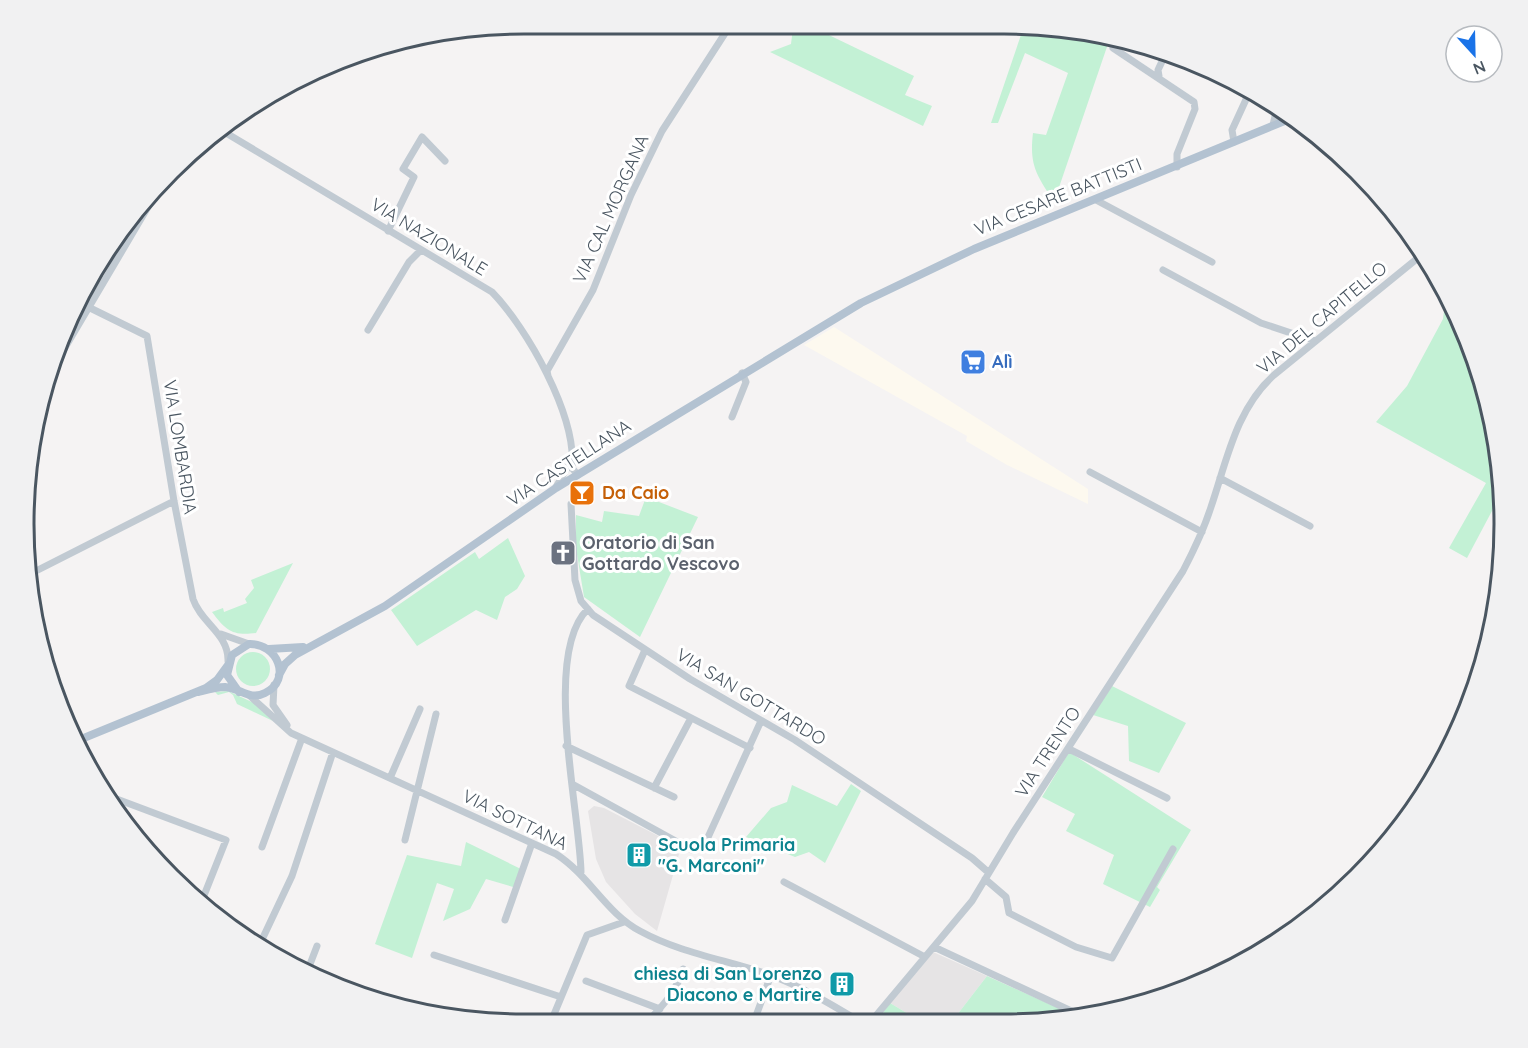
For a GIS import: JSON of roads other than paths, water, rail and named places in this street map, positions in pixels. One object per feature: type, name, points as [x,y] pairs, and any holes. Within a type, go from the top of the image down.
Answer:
[{"type":"main road","name":"VIA CESARE BATTISTI","points":[[844,312],[974,249],[1282,122]]},
{"type":"main road","name":"VIA CASTELLANA","points":[[279,675],[288,660],[312,644],[385,606],[556,488],[844,312]]},
{"type":"main road","points":[[84,738],[198,692],[215,682],[236,650],[249,644],[269,649],[277,658],[279,675],[274,685],[261,695],[250,696],[222,687],[198,692]]},
{"type":"main road","name":"VIA CASTELLANA","points":[[269,649],[291,649],[312,644]]},
{"type":"main road","points":[[228,663],[230,682],[239,692]]},
{"type":"street","name":"VIA CAL MORGANA","points":[[549,379],[547,371],[592,290],[631,195],[662,131],[725,34]]},
{"type":"street","points":[[1113,48],[1192,99],[1195,105],[1177,154],[1177,167]]},
{"type":"street","points":[[1159,76],[1158,70],[1162,61]]},
{"type":"street","points":[[1234,142],[1232,130],[1247,99]]},
{"type":"street","points":[[1273,125],[1275,116]]},
{"type":"street","name":"VIA NAZIONALE","points":[[228,134],[388,231],[459,270],[492,292],[524,329],[549,379],[566,424],[573,458],[572,468],[578,475]]},
{"type":"street","points":[[388,231],[414,177],[403,169],[422,137],[445,160]]},
{"type":"street","points":[[1096,200],[1212,262]]},
{"type":"street","points":[[99,281],[130,235]]},
{"type":"street","points":[[369,330],[409,262],[421,250]]},
{"type":"street","name":"VIA DEL CAPITELLO","points":[[1245,411],[1264,384],[1416,260]]},
{"type":"street","points":[[1163,270],[1261,323],[1315,341]]},
{"type":"street","points":[[76,329],[88,308],[96,286]]},
{"type":"street","name":"VIA LOMBARDIA","points":[[85,306],[147,336],[174,501],[194,603],[226,645],[228,663]]},
{"type":"street","points":[[732,417],[746,382],[742,373]]},
{"type":"street","name":"VIA TRENTO","points":[[877,1014],[965,911],[1183,571],[1202,532],[1245,411]]},
{"type":"street","points":[[556,488],[573,458]]},
{"type":"street","points":[[1090,472],[1202,532]]},
{"type":"street","points":[[1220,478],[1310,526]]},
{"type":"street","points":[[37,570],[174,501]]},
{"type":"street","name":"VIA SAN GOTTARDO","points":[[571,504],[575,580],[581,601],[588,609],[645,650],[826,760],[972,858],[1006,897],[1009,913],[1076,947],[1112,958],[1173,849]]},
{"type":"street","points":[[581,872],[574,785],[566,746],[569,658],[574,628],[588,609]]},
{"type":"street","name":"VIA LOMBARDIA","points":[[215,629],[228,638],[249,644]]},
{"type":"street","points":[[645,650],[629,686],[750,748]]},
{"type":"street","name":"VIA SOTTANA","points":[[274,685],[274,707],[283,722],[301,738]]},
{"type":"street","name":"VIA SOTTANA","points":[[250,696],[282,727],[301,738],[556,854],[581,872],[624,922],[664,943],[771,975],[798,986],[847,1014]]},
{"type":"street","points":[[390,778],[420,709]]},
{"type":"street","points":[[405,840],[436,714]]},
{"type":"street","points":[[654,788],[691,718]]},
{"type":"street","points":[[574,785],[692,850],[704,846],[761,721]]},
{"type":"street","points":[[262,847],[301,738]]},
{"type":"street","points":[[566,746],[674,798]]},
{"type":"street","points":[[1069,749],[1167,798]]},
{"type":"street","points":[[263,938],[292,876],[333,752]]},
{"type":"street","points":[[120,800],[226,840],[203,894]]},
{"type":"street","points":[[505,920],[532,843]]},
{"type":"street","points":[[784,882],[925,957]]},
{"type":"street","points":[[554,1014],[587,935],[624,922]]},
{"type":"street","points":[[310,964],[317,946]]},
{"type":"street","points":[[934,947],[1067,1009]]},
{"type":"street","points":[[434,955],[561,997]]},
{"type":"street","points":[[655,1014],[680,981],[683,969]]},
{"type":"street","points":[[757,1014],[771,975]]},
{"type":"street","points":[[586,981],[660,1009]]},
{"type":"place","name":"Alì","points":[[973,362]]},
{"type":"place","name":"Da Caio","points":[[582,493]]},
{"type":"place","name":"Oratorio di San Gottardo Vescovo","points":[[563,553]]},
{"type":"place","name":"Scuola Primaria \"G. Marconi\"","points":[[639,855]]},
{"type":"place","name":"chiesa di San Lorenzo Diacono e Martire","points":[[842,984]]}]
